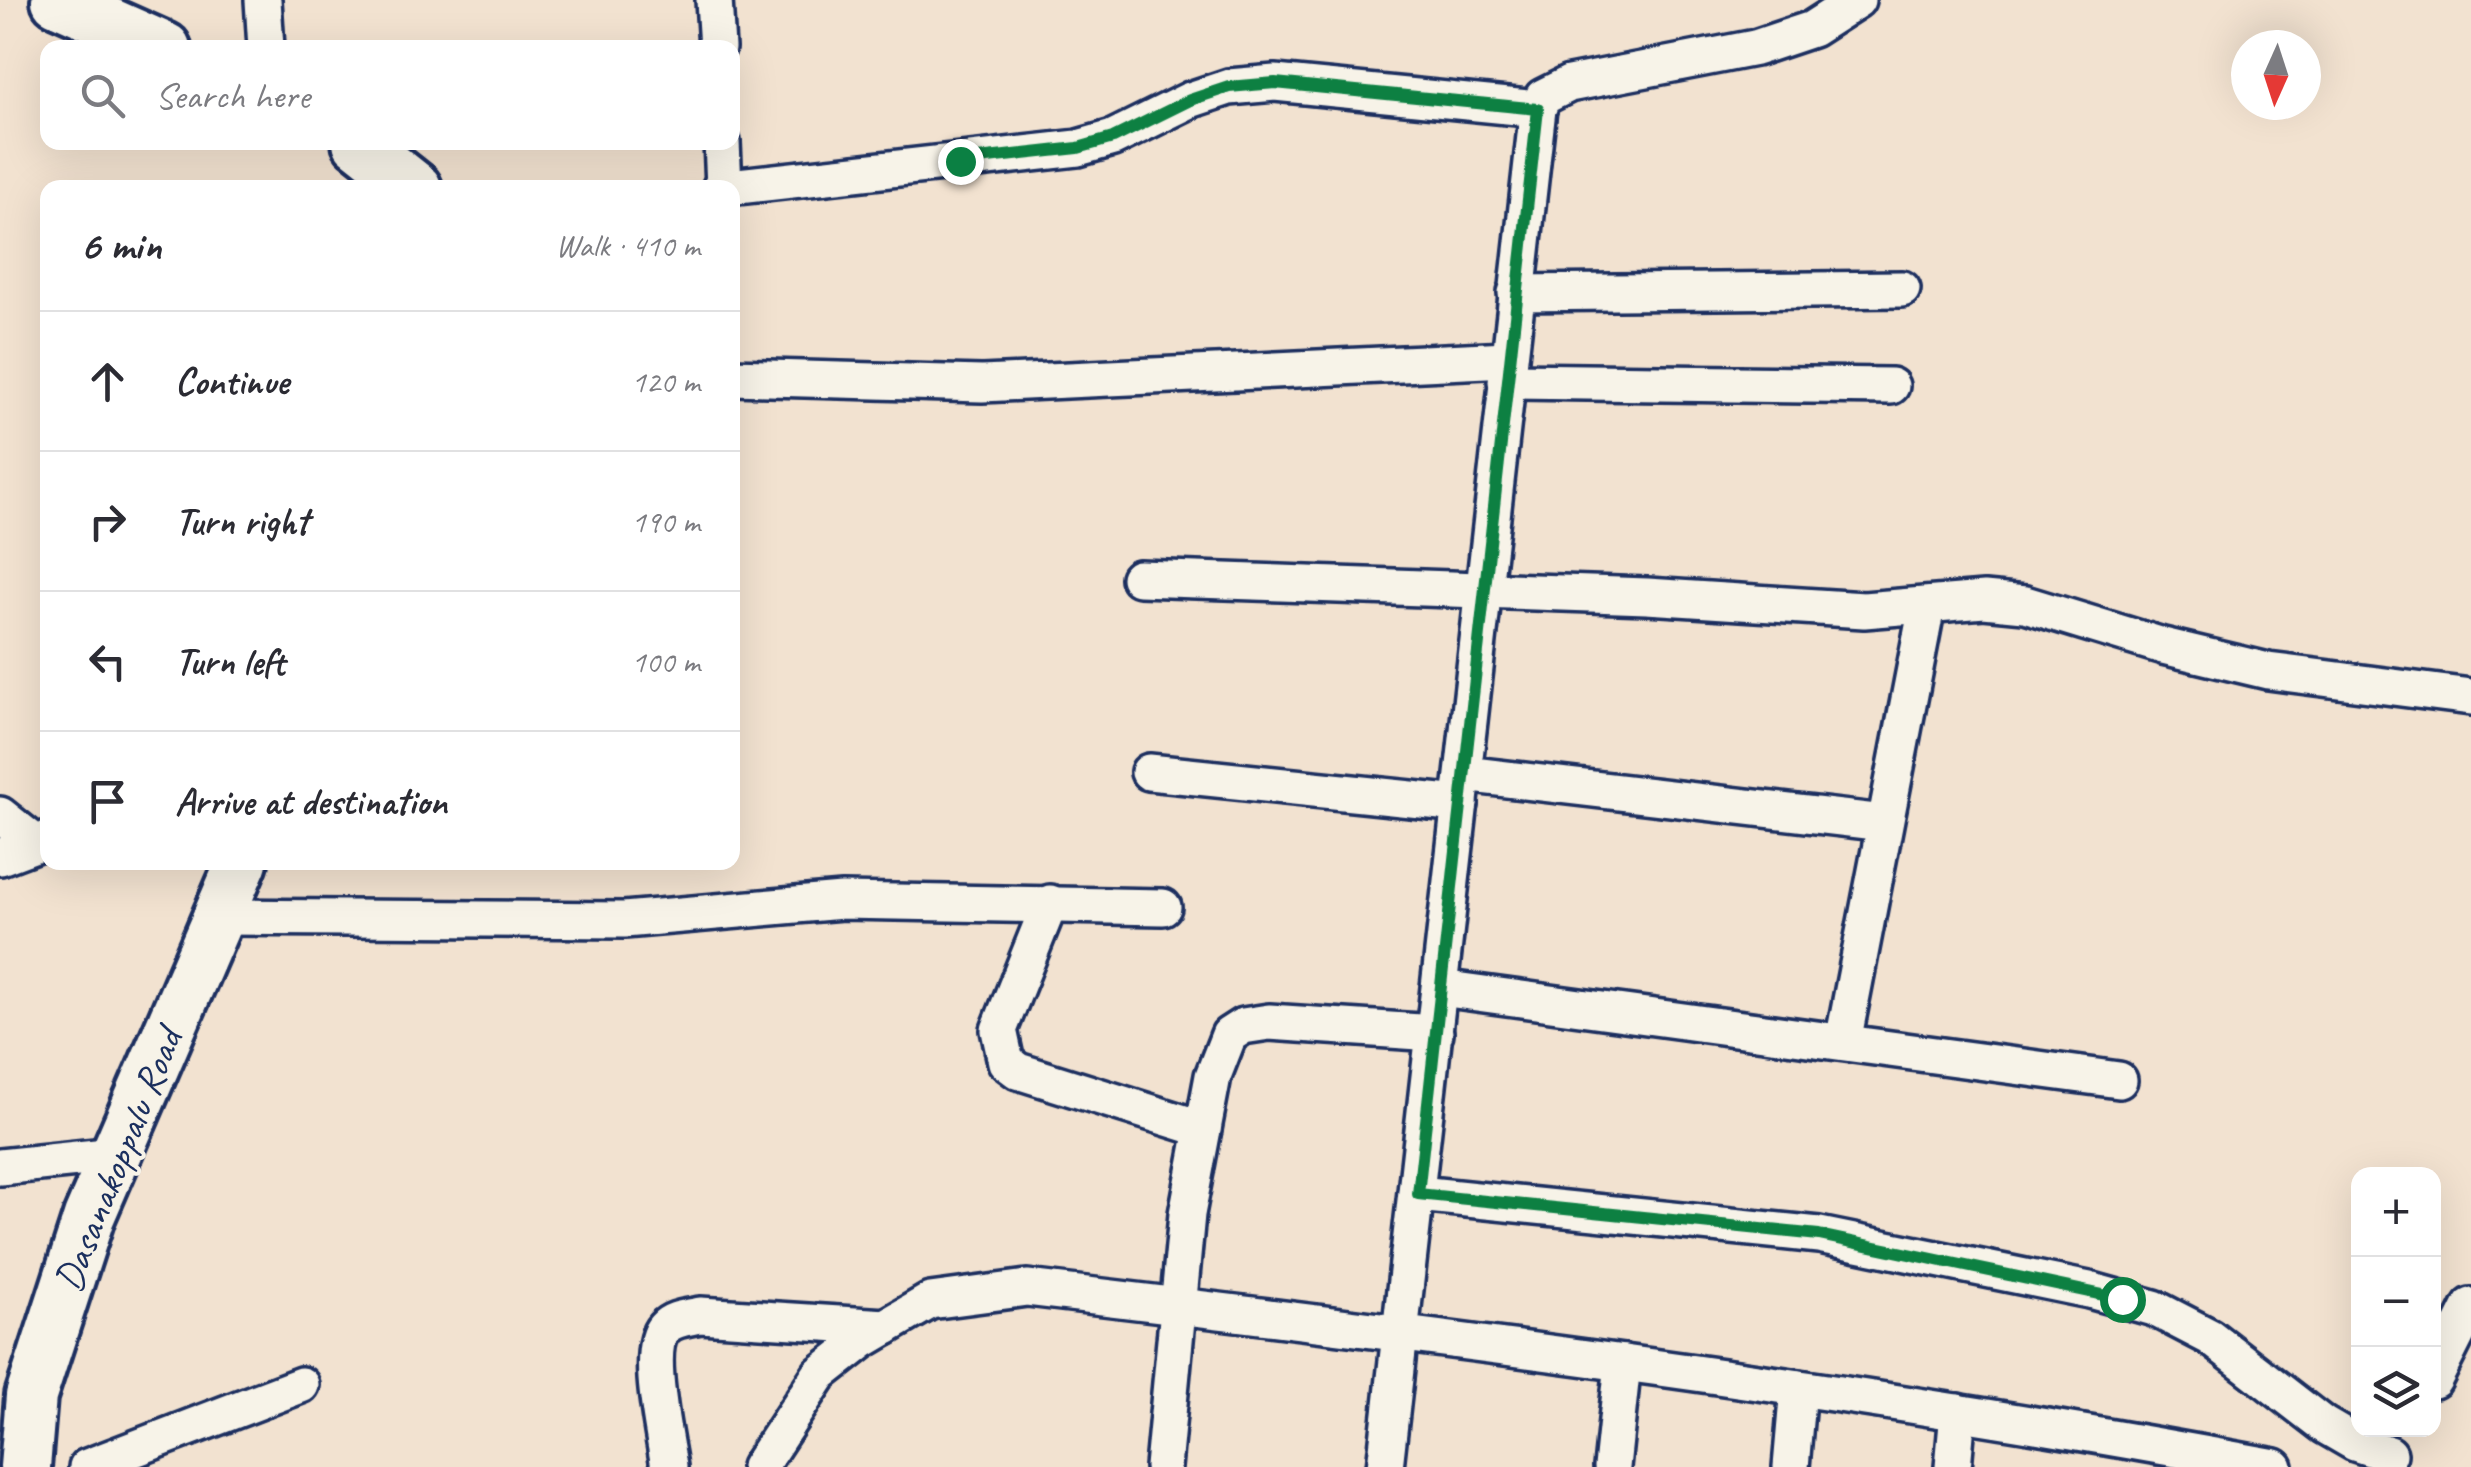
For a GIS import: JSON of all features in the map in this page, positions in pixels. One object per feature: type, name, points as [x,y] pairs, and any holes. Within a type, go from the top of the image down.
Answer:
[{"type":"street","points":[[57,0],[147,40]]},
{"type":"street","points":[[263,0],[266,40]]},
{"type":"street","points":[[714,0],[716,40]]},
{"type":"street","points":[[1385,1467],[1403,1335],[1538,109],[1543,97],[1569,84],[1755,48],[1812,30],[1858,0]]},
{"type":"street","points":[[740,185],[1078,148],[1113,138],[1190,100],[1229,87],[1275,83],[1538,109]]},
{"type":"street","points":[[368,150],[406,180]]},
{"type":"street","points":[[722,150],[722,180]]},
{"type":"street","points":[[1516,293],[1902,289]]},
{"type":"street","points":[[740,377],[982,384],[1507,370],[1892,386]]},
{"type":"street","points":[[1139,578],[1864,610],[1984,600],[2025,604],[2164,646],[2268,671],[2471,697]]},
{"type":"street","points":[[1843,1042],[1927,606]]},
{"type":"street","points":[[1149,772],[1462,789],[1884,822]]},
{"type":"street","points":[[0,815],[40,840]]},
{"type":"street","points":[[0,857],[40,841]]},
{"type":"street","name":"Dasanakoppalu Road","points":[[25,1467],[30,1396],[89,1217],[238,870]]},
{"type":"street","points":[[217,917],[624,920],[842,900],[1163,907]]},
{"type":"street","points":[[1050,903],[999,1030],[1006,1062],[1018,1071],[1204,1129]]},
{"type":"street","points":[[1440,988],[2119,1080]]},
{"type":"street","points":[[1163,1467],[1187,1214],[1221,1054],[1230,1035],[1243,1026],[1269,1022],[1435,1033]]},
{"type":"street","points":[[0,1167],[116,1155]]},
{"type":"street","points":[[1418,1194],[1819,1235],[2090,1290],[2154,1308],[2210,1337],[2324,1424],[2356,1443],[2393,1450]]},
{"type":"street","points":[[759,1467],[820,1374],[886,1327],[930,1301],[1027,1288],[1798,1388],[2275,1467]]},
{"type":"street","points":[[2441,1366],[2471,1306]]},
{"type":"street","points":[[668,1467],[653,1349],[663,1329],[677,1319],[700,1315],[886,1327]]},
{"type":"street","points":[[1612,1467],[1623,1363]]},
{"type":"street","points":[[88,1467],[301,1385]]},
{"type":"street","points":[[1791,1467],[1798,1388]]},
{"type":"street","points":[[1953,1467],[1958,1412]]},
{"type":"route","points":[[960,161],[1078,148],[1113,138],[1190,100],[1229,87],[1275,83],[1384,97],[1538,109],[1418,1194],[1819,1235],[2122,1299]]}]
